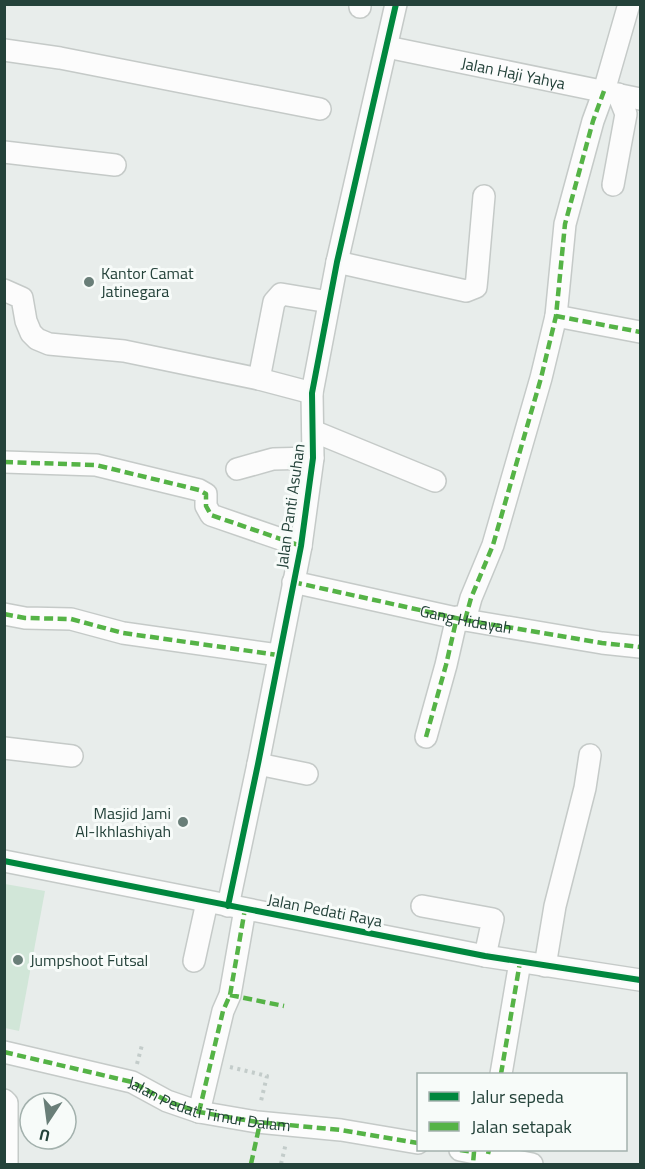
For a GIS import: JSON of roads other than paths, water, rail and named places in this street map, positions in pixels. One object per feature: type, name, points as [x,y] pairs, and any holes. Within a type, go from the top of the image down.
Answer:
[{"type":"street","name":"Jalan Panti Asuhan","points":[[199,1112],[223,1011],[230,995],[237,908],[258,764],[301,546],[313,458],[312,393],[337,262],[396,4]]},
{"type":"street","points":[[426,737],[461,619],[493,545],[541,378],[556,316],[565,224],[593,121],[611,93],[629,4]]},
{"type":"street","name":"Jalan Haji Yahya","points":[[387,47],[640,99]]},
{"type":"street","points":[[4,50],[60,58],[321,109]]},
{"type":"street","points":[[611,93],[626,114],[614,185]]},
{"type":"street","points":[[4,152],[115,165]]},
{"type":"street","points":[[337,262],[466,291],[472,290],[476,287],[484,196]]},
{"type":"street","points":[[4,290],[22,298],[26,321],[31,333],[49,344],[124,351],[259,379],[312,393]]},
{"type":"street","points":[[259,379],[274,302],[282,294],[329,302]]},
{"type":"street","points":[[556,316],[640,332]]},
{"type":"street","points":[[313,431],[435,482]]},
{"type":"street","points":[[237,469],[273,459],[313,458]]},
{"type":"street","points":[[4,462],[96,465],[199,490],[206,494],[206,506],[211,514],[301,546]]},
{"type":"street","name":"Gang Hidayah","points":[[293,582],[461,619],[602,643],[640,647]]},
{"type":"street","points":[[4,614],[25,618],[71,619],[123,633],[278,655]]},
{"type":"street","points":[[4,748],[72,756]]},
{"type":"street","points":[[545,966],[555,906],[585,788],[590,754]]},
{"type":"street","points":[[258,764],[307,774]]},
{"type":"street","name":"Jalan Pedati Raya","points":[[4,861],[485,956],[640,980]]},
{"type":"street","points":[[194,961],[207,902]]},
{"type":"street","points":[[422,906],[493,919],[485,956]]},
{"type":"street","points":[[501,1073],[520,962]]},
{"type":"street","name":"Jalan Pedati Timur Dalam","points":[[4,1052],[132,1082],[167,1101],[199,1112],[256,1122],[341,1130],[417,1143]]},
{"type":"street","points":[[4,1100],[7,1103],[8,1164]]},
{"type":"street","points":[[477,1154],[532,1164]]},
{"type":"place","name":"Kantor Camat Jatinegara","points":[[89,282]]},
{"type":"place","name":"Masjid Jami Al-Ikhlashiyah","points":[[183,822]]},
{"type":"place","name":"Jumpshoot Futsal","points":[[18,960]]}]
